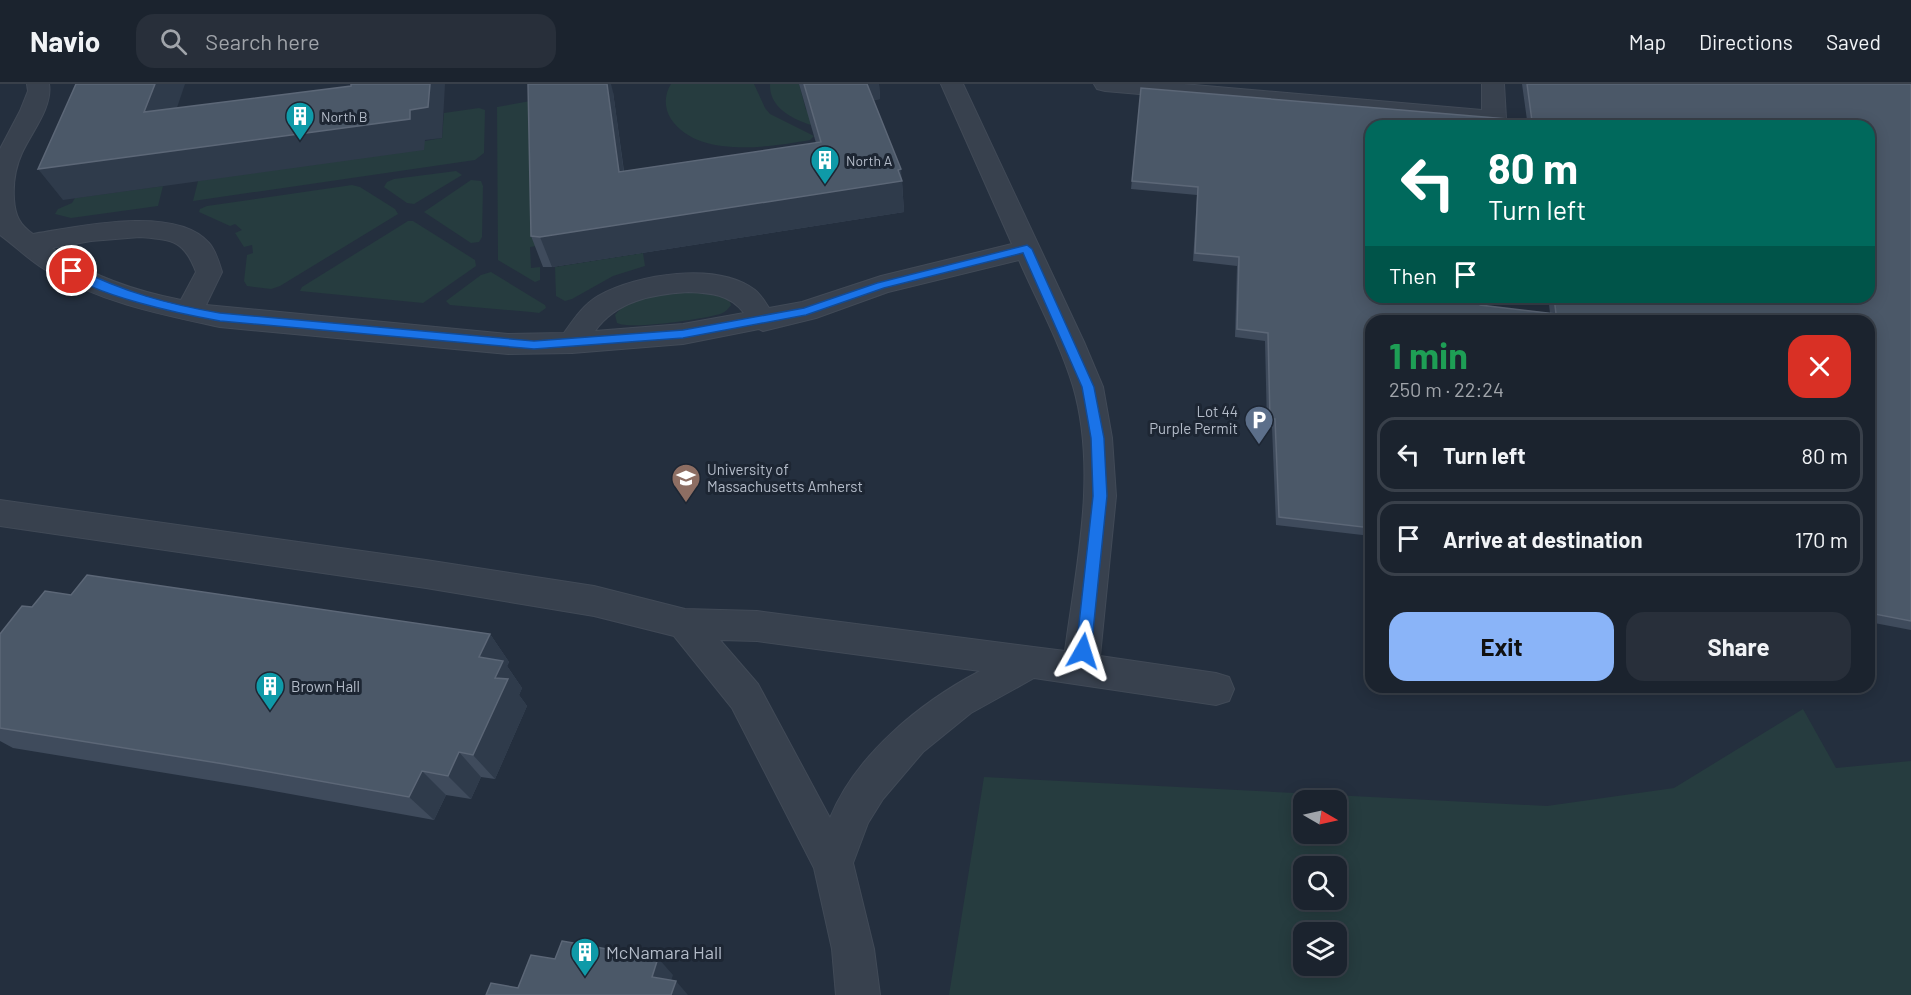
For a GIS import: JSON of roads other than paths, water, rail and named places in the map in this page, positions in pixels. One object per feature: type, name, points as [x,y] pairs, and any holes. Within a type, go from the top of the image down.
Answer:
[{"type":"lane","points":[[38,84],[39,91],[32,111],[9,155],[1,181],[3,208],[9,229],[53,262],[110,290],[189,312],[220,317],[508,344],[572,343],[683,334],[763,321],[806,311],[881,285],[1027,249]]},
{"type":"lane","points":[[952,84],[1088,387],[1097,438],[1100,496],[1081,669]]},
{"type":"lane","points":[[1105,84],[1494,117],[1493,84]]},
{"type":"lane","points":[[27,244],[141,229],[175,233],[198,248],[209,272],[189,312]]},
{"type":"lane","points":[[572,343],[594,313],[621,297],[663,284],[700,283],[729,289],[745,296],[763,321]]},
{"type":"lane","points":[[0,513],[426,574],[594,601],[685,624],[757,626],[1031,662],[1216,690]]},
{"type":"lane","points":[[685,624],[745,696],[833,863],[853,949],[858,995]]},
{"type":"lane","points":[[833,863],[852,813],[869,786],[910,740],[958,701],[1031,662]]},
{"type":"place","name":"North B","points":[[300,142]]},
{"type":"place","name":"North A","points":[[825,186]]},
{"type":"place","name":"Lot 44 Purple Permit","points":[[1259,446]]},
{"type":"place","name":"University of Massachusetts Amherst","points":[[686,504]]},
{"type":"place","name":"Brown Hall","points":[[270,712]]},
{"type":"place","name":"McNamara Hall","points":[[585,978]]}]
